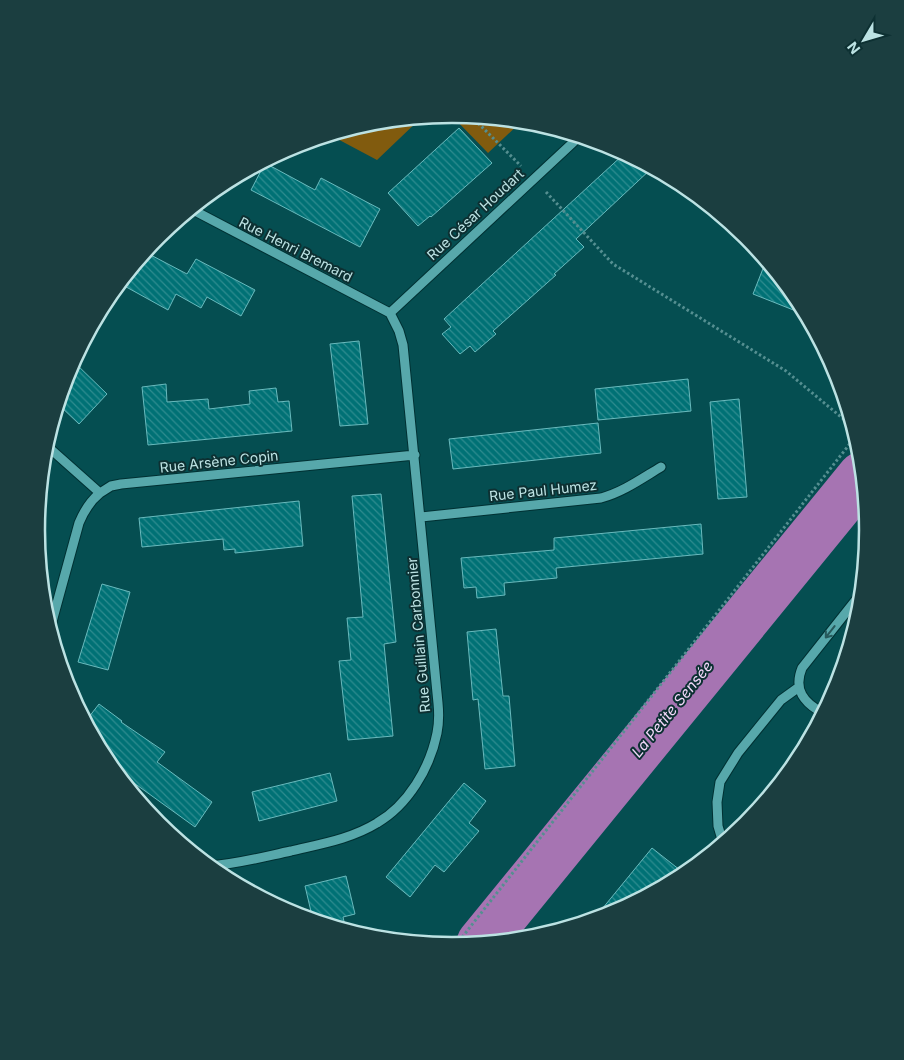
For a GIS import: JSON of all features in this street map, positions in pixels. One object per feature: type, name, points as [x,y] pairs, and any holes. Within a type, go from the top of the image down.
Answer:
[{"type":"street","name":"Rue César Houdart","points":[[390,313],[573,142]]},
{"type":"street","name":"Rue Henri Bremard","points":[[197,213],[390,313]]},
{"type":"street","name":"Rue Guillain Carbonnier","points":[[222,865],[241,863],[328,842],[364,830],[378,823],[406,798],[417,782],[433,748],[439,719],[415,455],[403,345],[399,331],[390,313]]},
{"type":"street","points":[[53,450],[100,492],[88,505],[79,523],[54,614]]},
{"type":"street","name":"Rue Arsène Copin","points":[[100,492],[111,486],[121,484],[415,455]]},
{"type":"street","name":"Rue Paul Humez","points":[[421,517],[601,498],[626,488],[661,467]]},
{"type":"street","points":[[817,710],[809,705],[802,695],[798,677],[802,668],[852,605]]},
{"type":"street","points":[[721,835],[716,802],[720,782],[738,753],[781,700],[799,687]]},
{"type":"path","points":[[479,124],[613,264],[786,371],[843,419]]},
{"type":"path","points":[[463,937],[849,444]]},
{"type":"shaded area","points":[[459,123],[515,128],[488,153]]},
{"type":"shaded area","points":[[414,125],[377,160],[339,140],[373,131]]},
{"type":"building","points":[[459,128],[492,163],[431,217],[418,226],[388,193]]},
{"type":"building","points":[[619,159],[647,173],[576,239],[584,247],[554,274],[556,275],[493,331],[496,334],[475,352],[470,346],[460,354],[442,334],[451,327],[444,319]]},
{"type":"building","points":[[270,166],[315,190],[321,178],[380,209],[360,247],[251,190],[261,171]]},
{"type":"building","points":[[152,256],[187,274],[196,259],[255,290],[241,316],[207,297],[201,308],[176,294],[168,310],[126,287]]},
{"type":"building","points":[[763,268],[794,310],[753,294]]},
{"type":"building","points":[[359,341],[368,424],[340,426],[330,344]]},
{"type":"building","points":[[79,367],[107,394],[79,424],[64,409]]},
{"type":"building","points":[[688,379],[691,411],[598,420],[595,389]]},
{"type":"building","points":[[166,384],[167,402],[208,399],[209,409],[250,404],[249,391],[276,388],[278,402],[289,401],[292,431],[148,445],[142,387]]},
{"type":"building","points":[[739,399],[747,497],[718,499],[710,402]]},
{"type":"building","points":[[598,423],[601,453],[453,469],[449,439]]},
{"type":"building","points":[[381,494],[396,642],[384,644],[393,736],[348,740],[339,661],[351,660],[347,618],[363,617],[352,496]]},
{"type":"building","points":[[299,501],[303,546],[235,553],[235,549],[224,550],[223,539],[142,547],[139,518]]},
{"type":"building","points":[[701,524],[703,554],[556,568],[557,578],[504,583],[505,595],[477,598],[476,587],[464,588],[461,558],[554,550],[554,538]]},
{"type":"building","points":[[102,584],[130,592],[108,670],[78,662]]},
{"type":"building","points":[[496,629],[503,696],[509,696],[515,766],[485,769],[478,699],[473,700],[467,632]]},
{"type":"building","points":[[99,704],[121,722],[165,752],[157,762],[212,802],[195,827],[132,782],[90,716]]},
{"type":"building","points":[[330,773],[337,801],[259,821],[252,792]]},
{"type":"building","points":[[464,783],[486,801],[469,823],[479,831],[444,872],[435,865],[410,897],[386,877]]},
{"type":"building","points":[[652,848],[678,868],[632,895],[603,908]]},
{"type":"building","points":[[346,876],[355,914],[343,917],[344,922],[311,911],[305,886]]},
{"type":"waterway","name":"La Petite Sensée","points":[[487,935],[856,483]]}]
